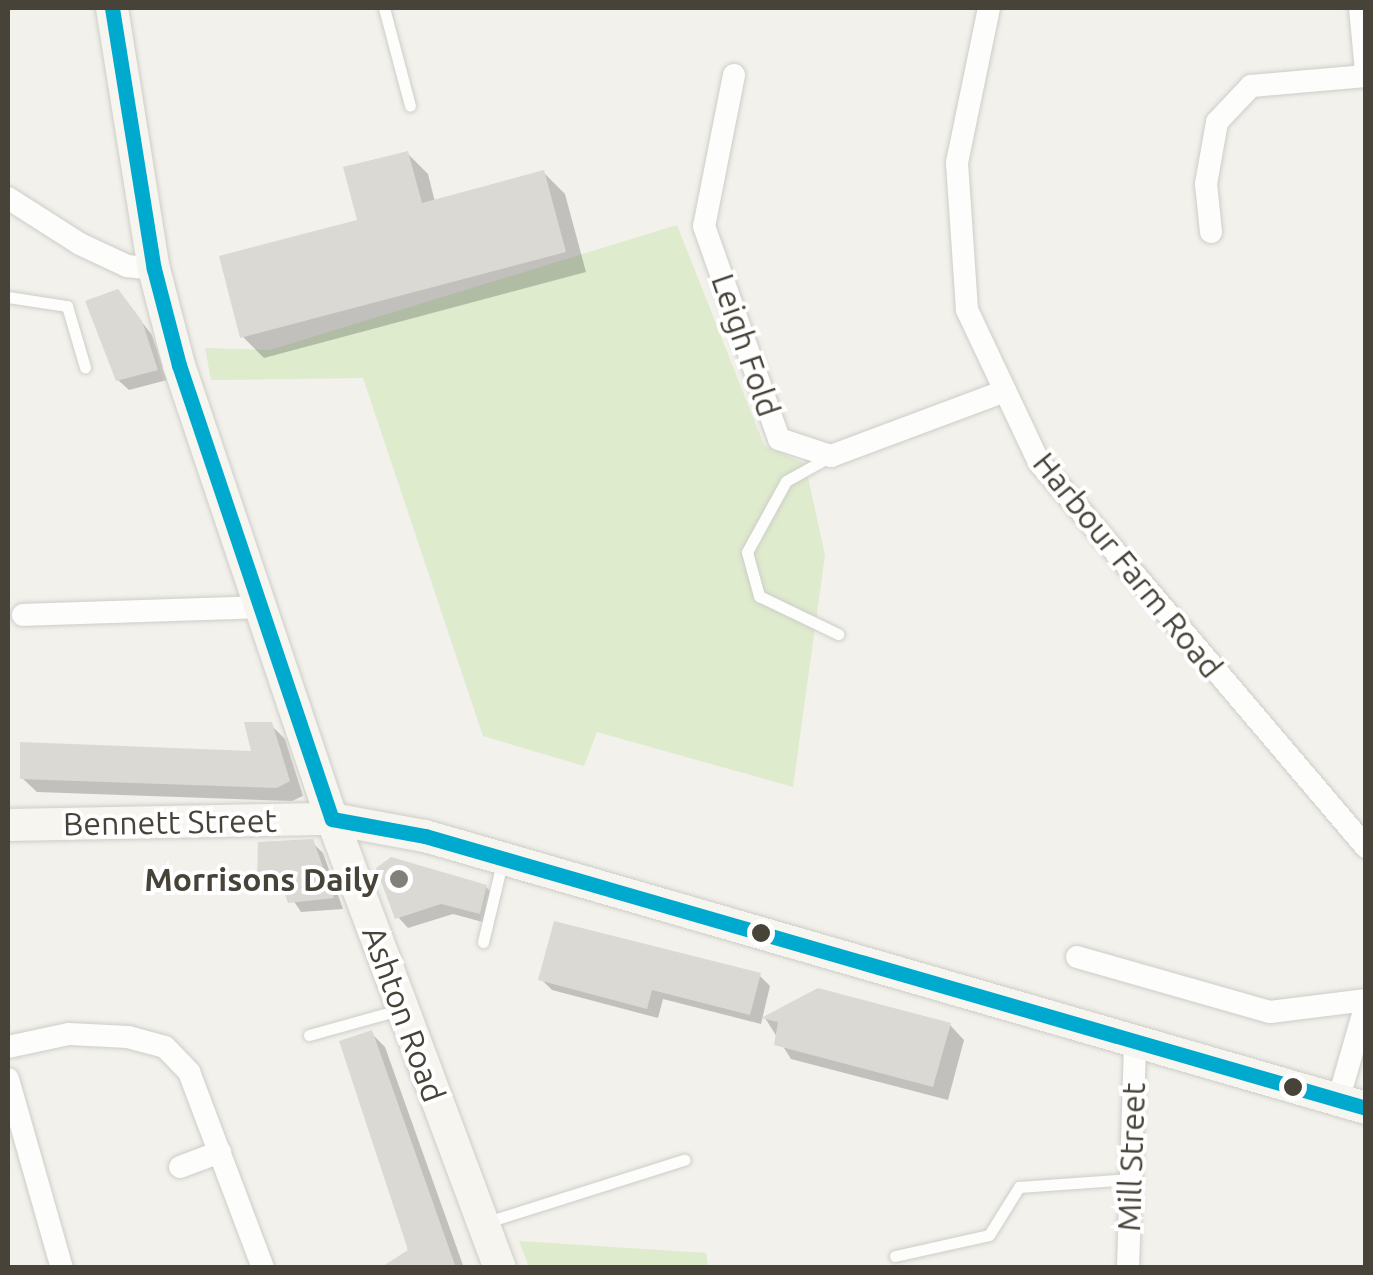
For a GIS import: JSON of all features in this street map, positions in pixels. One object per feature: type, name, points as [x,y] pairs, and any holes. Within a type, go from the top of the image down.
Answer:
[{"type":"street","name":"Ashton Road","points":[[112,8],[154,269],[332,819],[500,1268]]},
{"type":"street","name":"Harbour Farm Road","points":[[989,8],[957,163],[967,310],[1040,462],[1366,847]]},
{"type":"street","points":[[1211,232],[1206,184],[1217,122],[1251,86],[1366,74],[1360,8]]},
{"type":"street","name":"Leigh Fold","points":[[734,75],[704,226],[779,440],[831,456]]},
{"type":"street","points":[[8,198],[80,244],[127,266],[154,269]]},
{"type":"street","points":[[831,456],[1005,392]]},
{"type":"street","points":[[23,615],[262,608]]},
{"type":"street","name":"Bennett Street","points":[[8,825],[332,819],[503,859],[1135,1046],[1352,1104]]},
{"type":"street","points":[[1077,957],[1270,1012],[1366,1002],[1352,1104]]},
{"type":"street","points":[[8,1048],[69,1034],[128,1037],[165,1048],[190,1072],[263,1268]]},
{"type":"street","name":"Mill Street","points":[[1128,1268],[1135,1046]]},
{"type":"street","points":[[8,1079],[62,1268]]},
{"type":"street","points":[[180,1167],[220,1152]]},
{"type":"lane","points":[[384,8],[410,106]]},
{"type":"lane","points":[[8,297],[66,306],[85,367]]},
{"type":"lane","points":[[831,456],[786,481],[747,552],[759,596],[838,634]]},
{"type":"lane","points":[[483,942],[503,859]]},
{"type":"lane","points":[[310,1035],[402,1009]]},
{"type":"lane","points":[[483,1224],[684,1160]]},
{"type":"lane","points":[[895,1256],[990,1234],[1019,1186],[1131,1179]]},
{"type":"green space","points":[[677,225],[764,445],[805,464],[825,555],[793,787],[597,732],[584,766],[483,736],[363,378],[211,380],[205,348],[270,350]]},
{"type":"green space","points":[[519,1241],[706,1253],[708,1267],[529,1267]]},
{"type":"building","points":[[408,151],[422,203],[544,170],[566,252],[240,338],[219,256],[357,220],[343,167]]},
{"type":"building","points":[[118,289],[142,321],[158,370],[116,381],[85,301]]},
{"type":"building","points":[[244,722],[272,722],[290,781],[277,788],[20,779],[20,742],[251,751]]},
{"type":"building","points":[[313,839],[334,898],[288,903],[279,878],[257,880],[258,842]]},
{"type":"building","points":[[391,857],[487,885],[480,914],[441,904],[395,919],[376,868]]},
{"type":"building","points":[[554,921],[761,973],[750,1015],[652,990],[647,1009],[538,980]]},
{"type":"building","points":[[818,988],[951,1023],[933,1087],[774,1045],[778,1022],[761,1018]]},
{"type":"building","points":[[372,1030],[456,1268],[380,1268],[408,1250],[339,1041]]},
{"type":"transit line","points":[[112,8],[154,269],[179,365],[332,819],[425,836],[1366,1108]]},
{"type":"place","name":"Morrisons Daily","points":[[399,879]]}]
